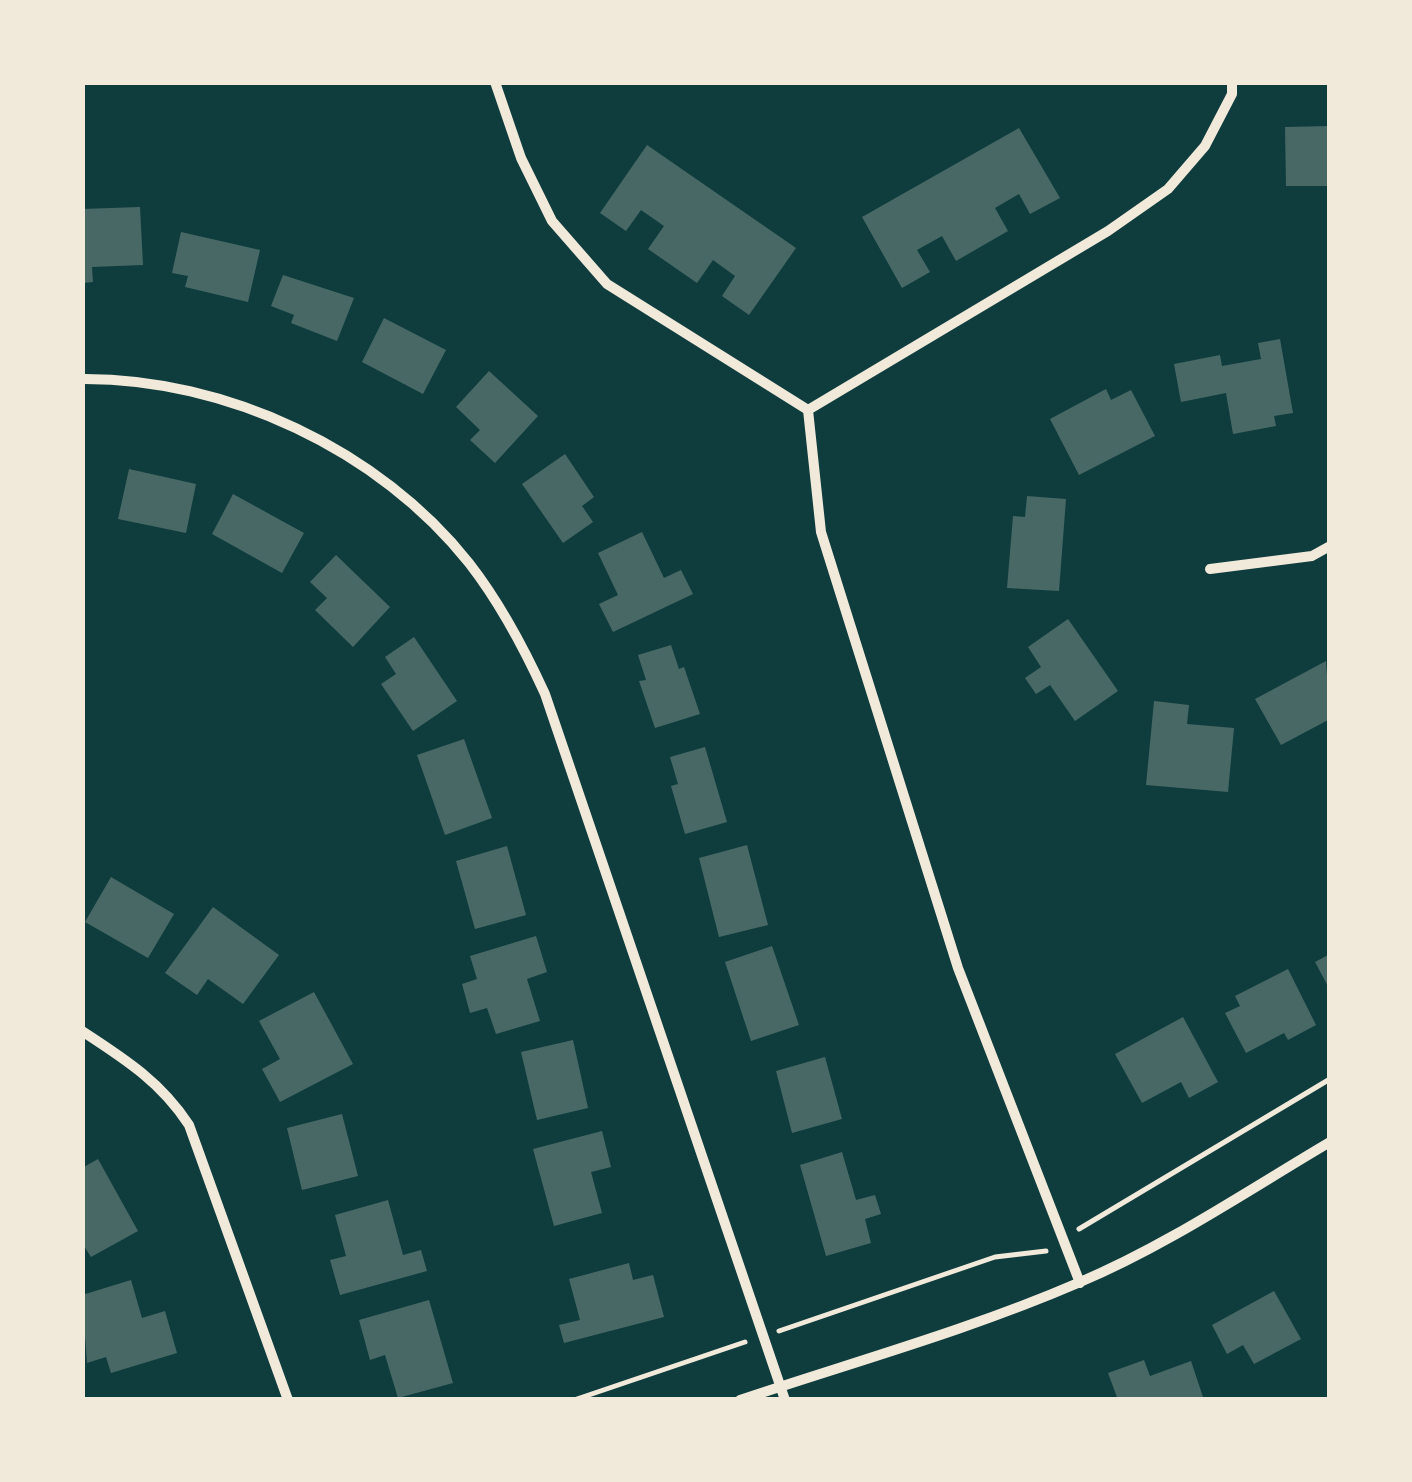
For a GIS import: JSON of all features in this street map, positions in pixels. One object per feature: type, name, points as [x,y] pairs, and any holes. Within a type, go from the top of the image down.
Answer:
[{"type":"street","points":[[495,82],[520,158],[552,221],[607,284],[808,410]]},
{"type":"street","points":[[808,410],[1108,231],[1168,190],[1205,146],[1232,94],[1232,82]]},
{"type":"street","points":[[82,379],[197,391],[286,424],[354,460],[417,507],[468,562],[518,635],[546,694],[785,1400]]},
{"type":"street","points":[[808,410],[821,532],[958,968],[1080,1282]]},
{"type":"street","points":[[1210,569],[1312,556],[1330,546]]},
{"type":"street","points":[[82,1032],[146,1073],[171,1097],[190,1126],[288,1400]]},
{"type":"street","points":[[740,1400],[997,1315],[1080,1282],[1160,1244],[1330,1142]]},
{"type":"path","points":[[574,1400],[741,1343]]},
{"type":"building","points":[[1330,126],[1330,186],[1286,186],[1285,127]]},
{"type":"building","points":[[1019,128],[1060,198],[1030,214],[1019,194],[995,208],[1008,231],[956,261],[942,236],[917,250],[930,272],[902,288],[862,217]]},
{"type":"building","points":[[647,145],[796,248],[749,315],[722,296],[735,276],[713,260],[697,283],[648,249],[664,226],[641,210],[626,231],[600,213]]},
{"type":"building","points":[[140,207],[143,265],[92,267],[93,282],[82,283],[82,209]]},
{"type":"building","points":[[181,232],[260,250],[248,302],[185,287],[188,276],[172,273]]},
{"type":"building","points":[[283,275],[354,298],[337,341],[291,323],[294,315],[271,306]]},
{"type":"building","points":[[384,318],[446,350],[423,394],[362,362]]},
{"type":"building","points":[[1280,339],[1293,413],[1274,416],[1276,426],[1233,434],[1226,393],[1181,402],[1174,364],[1220,355],[1222,366],[1261,359],[1258,343]]},
{"type":"building","points":[[489,371],[538,416],[495,463],[470,440],[480,430],[456,407]]},
{"type":"building","points":[[1106,389],[1111,400],[1131,390],[1155,436],[1079,475],[1050,419]]},
{"type":"building","points":[[565,454],[594,497],[582,506],[593,522],[563,543],[522,484]]},
{"type":"building","points":[[129,469],[196,484],[186,533],[118,519]]},
{"type":"building","points":[[233,494],[304,533],[282,573],[212,534]]},
{"type":"building","points":[[1027,496],[1066,499],[1059,591],[1007,588],[1013,516],[1025,517]]},
{"type":"building","points":[[642,532],[664,578],[681,570],[693,594],[613,632],[599,604],[618,595],[598,553]]},
{"type":"building","points":[[336,555],[390,607],[353,647],[315,610],[327,598],[310,582]]},
{"type":"building","points":[[1068,619],[1118,691],[1075,721],[1050,685],[1036,694],[1025,678],[1041,667],[1028,647]]},
{"type":"building","points":[[414,637],[457,701],[413,731],[381,684],[396,674],[385,657]]},
{"type":"building","points":[[671,645],[679,669],[684,667],[700,714],[655,728],[639,681],[646,680],[638,655]]},
{"type":"building","points":[[1326,661],[1330,719],[1281,745],[1255,699]]},
{"type":"building","points":[[1154,701],[1189,705],[1187,724],[1234,728],[1228,792],[1146,785]]},
{"type":"building","points":[[464,739],[492,818],[445,835],[417,755]]},
{"type":"building","points":[[705,747],[727,822],[685,834],[671,786],[678,784],[670,757]]},
{"type":"building","points":[[747,845],[768,925],[719,937],[699,858]]},
{"type":"building","points":[[507,846],[526,915],[475,929],[456,861]]},
{"type":"building","points":[[111,877],[174,914],[148,958],[85,922]]},
{"type":"building","points":[[213,907],[279,955],[243,1004],[208,979],[197,995],[165,973]]},
{"type":"building","points":[[536,936],[547,972],[527,979],[540,1021],[496,1034],[487,1008],[470,1013],[462,984],[477,979],[470,956]]},
{"type":"building","points":[[772,946],[799,1025],[751,1041],[725,962]]},
{"type":"building","points":[[1330,954],[1330,990],[1315,962]]},
{"type":"building","points":[[1288,969],[1316,1025],[1288,1040],[1284,1033],[1246,1053],[1225,1013],[1240,1006],[1235,996]]},
{"type":"building","points":[[314,992],[353,1064],[280,1102],[262,1069],[280,1059],[259,1021]]},
{"type":"building","points":[[1183,1017],[1218,1082],[1189,1098],[1181,1082],[1142,1103],[1115,1054]]},
{"type":"building","points":[[573,1040],[588,1108],[537,1120],[521,1052]]},
{"type":"building","points":[[825,1057],[842,1119],[792,1133],[776,1071]]},
{"type":"building","points":[[342,1114],[358,1176],[302,1190],[287,1128]]},
{"type":"building","points":[[602,1131],[611,1167],[591,1172],[602,1213],[554,1226],[533,1149]]},
{"type":"building","points":[[842,1152],[856,1200],[875,1195],[881,1214],[865,1219],[871,1243],[826,1256],[800,1165]]},
{"type":"building","points":[[98,1159],[138,1231],[91,1257],[82,1243],[82,1168]]},
{"type":"building","points":[[388,1200],[403,1255],[421,1250],[427,1271],[340,1295],[330,1260],[346,1256],[335,1215]]},
{"type":"building","points":[[629,1263],[633,1280],[653,1275],[664,1317],[564,1343],[559,1325],[580,1320],[569,1279]]},
{"type":"building","points":[[131,1280],[142,1318],[165,1311],[177,1353],[111,1373],[106,1357],[87,1363],[82,1295]]},
{"type":"building","points":[[1274,1291],[1301,1339],[1254,1364],[1243,1345],[1227,1354],[1212,1325]]},
{"type":"building","points":[[429,1300],[453,1383],[398,1398],[385,1355],[370,1360],[359,1320]]},
{"type":"building","points":[[1144,1360],[1150,1376],[1191,1361],[1204,1400],[1118,1400],[1108,1373]]}]
